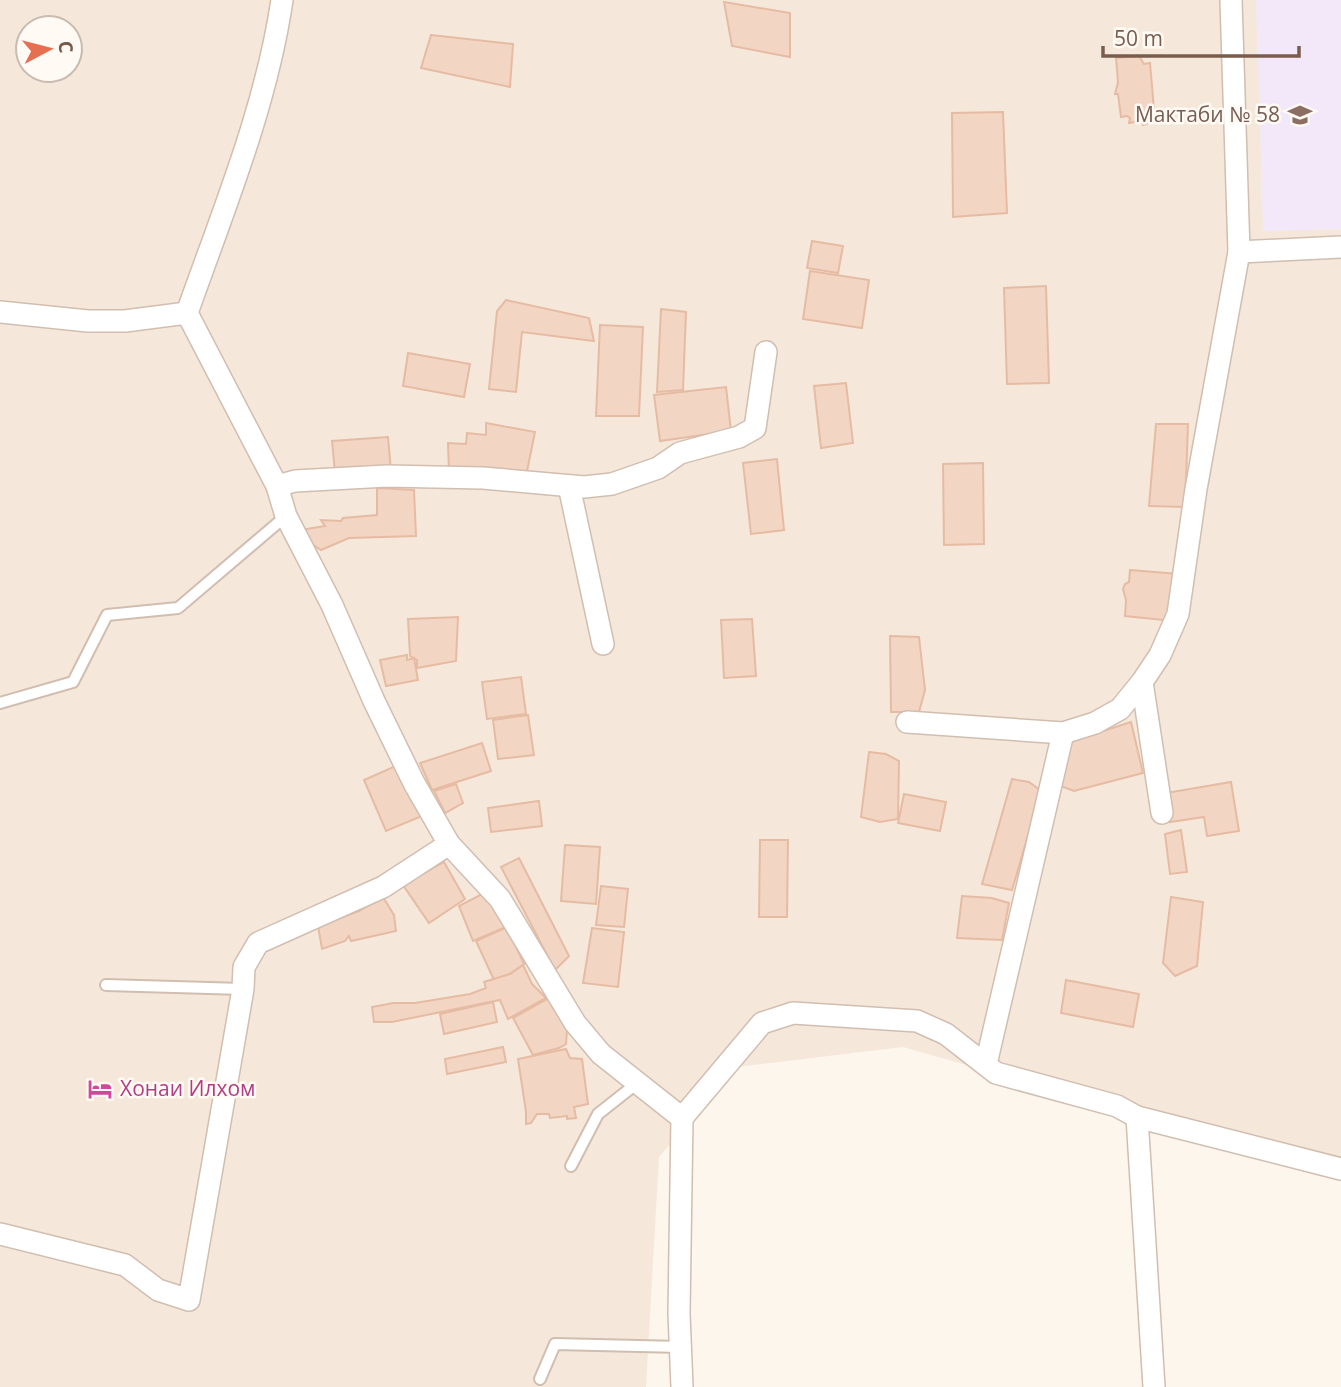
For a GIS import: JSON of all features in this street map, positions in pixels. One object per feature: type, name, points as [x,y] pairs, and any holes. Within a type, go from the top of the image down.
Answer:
[{"type":"street","points":[[282,0],[276,38],[240,164],[187,313],[277,486],[286,516],[332,605],[414,783],[449,844],[500,899],[575,1023],[601,1054],[682,1118]]},
{"type":"street","points":[[907,722],[1063,733],[1095,723],[1120,709],[1160,655],[1178,614],[1198,476],[1239,252],[1231,0]]},
{"type":"street","points":[[1239,252],[1341,247]]},
{"type":"street","points":[[0,312],[88,321],[125,321],[187,313]]},
{"type":"street","points":[[277,486],[295,481],[387,477],[483,478],[569,486],[612,484],[658,468],[680,453],[739,437],[755,428],[766,352]]},
{"type":"street","points":[[569,486],[603,644]]},
{"type":"street","points":[[1142,682],[1162,813]]},
{"type":"street","points":[[986,1064],[1063,733]]},
{"type":"street","points":[[0,1234],[125,1265],[158,1290],[188,1300],[243,989],[244,967],[258,943],[383,887],[449,844]]},
{"type":"street","points":[[682,1387],[679,1312],[682,1118],[762,1023],[793,1013],[917,1021],[946,1034],[996,1073],[1117,1106],[1136,1117],[1341,1169]]},
{"type":"street","points":[[1136,1117],[1154,1387]]},
{"type":"lane","points":[[0,703],[73,682],[107,615],[178,608],[286,516]]},
{"type":"lane","points":[[106,985],[243,989]]},
{"type":"lane","points":[[571,1166],[598,1114],[636,1084]]},
{"type":"lane","points":[[540,1379],[555,1344],[681,1347]]},
{"type":"shaded area","points":[[0,0],[1341,0],[1341,1172],[903,1047],[737,1067],[659,1157],[646,1387],[0,1387]]},
{"type":"shaded area","name":"Мактаби № 58","points":[[1256,0],[1341,0],[1341,229],[1263,231]]},
{"type":"building","points":[[724,2],[790,13],[790,57],[732,46]]},
{"type":"building","points":[[431,35],[513,44],[510,87],[421,68]]},
{"type":"building","points":[[1139,56],[1144,64],[1150,63],[1155,121],[1143,125],[1142,121],[1129,123],[1130,118],[1121,117],[1118,94],[1115,94],[1118,82],[1116,58]]},
{"type":"building","points":[[1003,112],[1007,213],[953,217],[952,113]]},
{"type":"building","points":[[812,241],[843,246],[838,273],[807,268]]},
{"type":"building","points":[[810,271],[869,280],[862,328],[803,319]]},
{"type":"building","points":[[1046,286],[1049,383],[1007,384],[1004,288]]},
{"type":"building","points":[[506,300],[589,318],[594,341],[522,332],[516,392],[489,389],[497,311]]},
{"type":"building","points":[[661,309],[686,312],[683,390],[657,392]]},
{"type":"building","points":[[600,325],[643,327],[639,416],[596,416]]},
{"type":"building","points":[[408,353],[470,364],[464,397],[403,386]]},
{"type":"building","points":[[846,383],[853,443],[821,448],[814,386]]},
{"type":"building","points":[[726,387],[731,431],[660,441],[654,395]]},
{"type":"building","points":[[486,423],[535,432],[526,476],[449,473],[448,443],[466,444],[467,433],[486,435]]},
{"type":"building","points":[[1156,424],[1188,424],[1185,507],[1149,506]]},
{"type":"building","points":[[388,437],[391,471],[335,472],[332,441]]},
{"type":"building","points":[[777,459],[784,530],[751,534],[743,463]]},
{"type":"building","points":[[983,463],[984,544],[944,545],[943,464]]},
{"type":"building","points":[[377,488],[414,490],[416,536],[349,538],[321,550],[301,537],[300,530],[325,526],[321,520],[341,521],[343,518],[377,515]]},
{"type":"building","points":[[1130,570],[1178,574],[1173,621],[1125,616],[1126,600],[1123,589],[1129,582]]},
{"type":"building","points":[[458,617],[456,661],[417,668],[417,660],[410,656],[408,619]]},
{"type":"building","points":[[752,619],[756,676],[724,678],[721,620]]},
{"type":"building","points":[[890,636],[919,637],[925,690],[919,712],[891,712]]},
{"type":"building","points":[[407,655],[407,660],[414,658],[418,680],[386,686],[380,660]]},
{"type":"building","points":[[521,677],[526,714],[487,719],[482,682]]},
{"type":"building","points":[[528,715],[534,755],[498,759],[493,720]]},
{"type":"building","points":[[1131,722],[1143,773],[1074,791],[1052,783],[1066,743]]},
{"type":"building","points":[[482,743],[491,771],[432,790],[420,763]]},
{"type":"building","points":[[869,752],[886,754],[899,761],[898,819],[880,822],[861,817]]},
{"type":"building","points":[[400,764],[422,816],[386,831],[364,780]]},
{"type":"building","points":[[1012,779],[1029,782],[1041,791],[1012,890],[982,884]]},
{"type":"building","points":[[1231,782],[1239,831],[1207,836],[1204,817],[1170,822],[1166,793]]},
{"type":"building","points":[[456,784],[463,803],[445,813],[434,791]]},
{"type":"building","points":[[904,794],[946,802],[940,831],[898,823]]},
{"type":"building","points":[[539,801],[542,826],[491,832],[488,808]]},
{"type":"building","points":[[1181,830],[1187,872],[1170,874],[1165,834]]},
{"type":"building","points":[[760,840],[788,840],[787,917],[759,917]]},
{"type":"building","points":[[565,845],[600,847],[596,904],[561,901]]},
{"type":"building","points":[[519,858],[569,956],[555,970],[501,867]]},
{"type":"building","points":[[444,862],[465,899],[429,923],[403,885]]},
{"type":"building","points":[[601,886],[628,889],[624,927],[596,925]]},
{"type":"building","points":[[484,893],[506,927],[473,941],[459,906]]},
{"type":"building","points":[[962,896],[992,898],[1009,903],[1002,940],[957,938]]},
{"type":"building","points":[[383,897],[394,915],[396,931],[351,941],[349,936],[345,941],[322,949],[318,926],[359,911]]},
{"type":"building","points":[[1171,897],[1203,902],[1197,966],[1175,976],[1163,963]]},
{"type":"building","points":[[507,927],[524,964],[510,974],[494,980],[476,941]]},
{"type":"building","points":[[592,928],[624,932],[618,987],[583,983]]},
{"type":"building","points":[[523,965],[532,984],[546,998],[508,1019],[500,1000],[392,1022],[374,1022],[372,1007],[470,994],[486,988],[484,982],[510,974]]},
{"type":"building","points":[[1066,980],[1139,994],[1133,1027],[1061,1013]]},
{"type":"building","points":[[549,998],[567,1030],[566,1044],[533,1055],[513,1018]]},
{"type":"building","points":[[493,1002],[497,1022],[444,1034],[440,1014]]},
{"type":"building","points":[[503,1047],[506,1062],[447,1074],[445,1059]]},
{"type":"building","points":[[566,1049],[570,1058],[582,1059],[588,1104],[574,1107],[576,1118],[550,1118],[549,1114],[537,1114],[531,1123],[526,1124],[518,1059]]},
{"type":"place","name":"Мактаби № 58","points":[[1300,115]]},
{"type":"place","name":"Хонаи Илхом","points":[[100,1089]]}]
